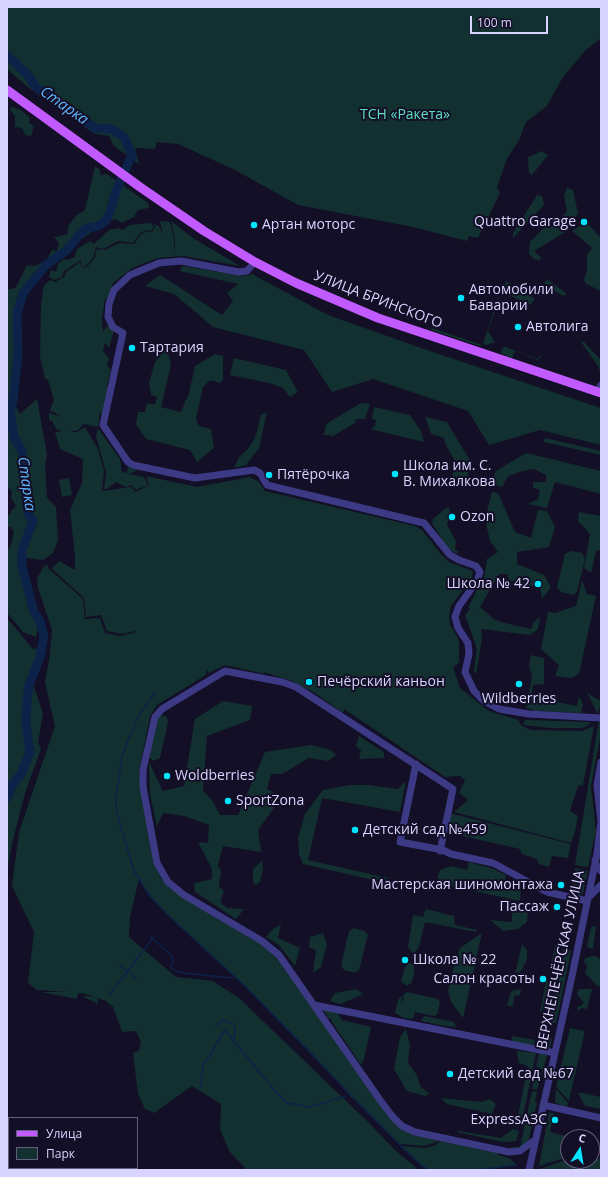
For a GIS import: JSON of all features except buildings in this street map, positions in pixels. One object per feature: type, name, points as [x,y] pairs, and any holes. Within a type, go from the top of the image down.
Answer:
[{"type":"main road","name":"УЛИЦА БРИНСКОГО","points":[[7,90],[140,187],[204,231],[255,262],[296,283],[378,318],[600,390]]},
{"type":"street","points":[[255,262],[245,272],[181,261],[159,263],[130,275],[117,285],[111,297],[108,311],[109,322],[113,327],[123,333],[103,425],[130,464],[195,478],[254,470],[260,473],[267,485],[424,523],[450,555],[476,566],[480,572],[477,581],[459,606],[455,617],[458,628],[468,643],[469,654],[465,672],[474,691],[484,701],[499,709],[529,714],[601,718]]},
{"type":"street","points":[[440,851],[453,789],[296,688],[282,682],[231,671],[220,672],[162,708],[155,717],[144,763],[142,781],[159,869],[168,882],[184,895],[271,947],[285,962],[396,1122],[415,1132],[509,1152],[520,1151],[535,1140]]},
{"type":"street","name":"ВЕРХНЕПЕЧЁРСКАЯ УЛИЦА","points":[[528,1170],[599,844],[601,821],[597,785],[601,762]]},
{"type":"street","points":[[416,764],[400,842],[440,851],[442,850],[451,854],[493,863],[547,892],[570,898],[588,900],[601,885]]},
{"type":"street","points":[[595,860],[597,867],[601,872]]},
{"type":"street","points":[[314,1005],[554,1053]]},
{"type":"street","points":[[543,1105],[601,1118]]},
{"type":"green space","name":"ТСН «Ракета»","points":[[7,7],[601,7],[601,38],[585,51],[563,77],[547,106],[526,122],[519,140],[507,159],[497,187],[500,193],[478,238],[469,236],[467,241],[413,227],[298,205],[233,169],[178,144],[157,142],[155,149],[135,148],[139,164],[114,146],[109,136],[95,134],[75,121],[25,85],[7,69]]},
{"type":"green space","points":[[11,107],[21,110],[30,118],[29,123],[34,126],[31,136],[25,135],[22,128],[15,127],[15,116],[10,110]]},
{"type":"green space","points":[[542,151],[548,155],[532,175],[529,173],[528,157]]},
{"type":"green space","points":[[95,166],[100,170],[100,175],[107,174],[148,203],[149,208],[138,210],[134,217],[122,223],[115,219],[107,222],[54,257],[29,290],[17,321],[22,353],[15,405],[20,414],[37,399],[47,454],[45,464],[47,498],[56,507],[58,540],[53,553],[43,560],[26,558],[27,578],[39,623],[36,637],[23,632],[7,613],[7,551],[11,545],[14,532],[10,526],[7,528],[7,516],[10,515],[11,511],[16,506],[11,498],[12,491],[7,487],[7,289],[16,287],[27,265],[34,266],[46,261],[52,250],[57,251],[59,243],[54,237],[68,234],[68,226],[77,215],[85,210]]},
{"type":"green space","points":[[567,188],[573,190],[578,213],[567,231],[534,251],[541,257],[540,260],[534,259],[529,254],[530,242],[546,225],[548,228],[557,224],[567,211],[564,196]]},
{"type":"green space","points":[[537,195],[542,196],[544,205],[513,238],[513,233]]},
{"type":"green space","points":[[160,221],[170,222],[174,240],[174,255],[175,240],[171,221],[193,238],[240,266],[183,256],[158,258],[132,268],[112,284],[114,289],[109,300],[105,299],[102,319],[103,332],[107,326],[112,325],[114,330],[109,348],[105,343],[103,351],[109,358],[107,365],[111,370],[107,385],[104,382],[110,389],[105,420],[100,412],[98,427],[84,424],[78,430],[69,432],[77,432],[85,427],[98,449],[104,471],[102,491],[131,487],[136,492],[149,485],[146,476],[197,487],[250,477],[259,482],[265,491],[415,526],[422,530],[449,562],[473,571],[472,578],[451,606],[449,616],[450,624],[459,640],[459,663],[453,667],[460,688],[489,711],[518,720],[521,725],[531,730],[582,731],[594,726],[583,785],[578,786],[570,811],[578,816],[571,843],[454,812],[468,800],[459,793],[465,780],[460,776],[445,777],[344,709],[343,713],[315,693],[292,681],[264,672],[265,674],[225,665],[209,673],[207,670],[206,675],[157,705],[150,716],[139,772],[154,863],[160,876],[165,883],[261,943],[277,956],[402,1129],[414,1135],[439,1141],[424,1146],[399,1144],[350,1096],[309,1050],[246,987],[167,914],[150,896],[139,879],[130,917],[129,937],[176,977],[213,981],[239,998],[368,1122],[396,1151],[419,1170],[247,1170],[229,1151],[220,1129],[221,1104],[192,1086],[154,1113],[145,1109],[138,1094],[133,1053],[139,1051],[141,1042],[136,1031],[122,1032],[113,1007],[106,1001],[97,998],[98,1004],[84,996],[96,997],[81,993],[78,993],[77,999],[41,992],[68,992],[37,990],[28,983],[34,932],[12,886],[19,832],[55,726],[45,682],[50,654],[52,630],[38,588],[37,579],[42,569],[47,564],[49,569],[83,599],[85,619],[100,618],[105,633],[121,636],[136,632],[134,631],[123,634],[107,631],[101,615],[86,617],[84,598],[52,569],[59,561],[75,570],[70,510],[82,483],[83,459],[60,449],[55,432],[64,431],[57,430],[52,421],[49,420],[49,413],[62,417],[50,410],[54,400],[48,380],[45,379],[40,357],[41,303],[44,285],[50,280],[55,282],[64,277],[66,272],[80,262],[82,267],[86,268],[94,259],[97,249],[105,250],[119,243],[134,244],[142,233],[153,231],[155,227],[154,224],[159,226],[163,235]]},
{"type":"green space","points":[[586,222],[601,238],[601,291],[586,284],[584,280],[587,270],[587,255],[592,248],[572,231]]},
{"type":"green space","points":[[151,223],[154,227],[152,230],[141,232],[133,243],[118,241],[103,249],[96,247],[93,258],[85,267],[82,266],[81,260],[64,271],[62,277],[54,280],[49,277],[51,270],[56,272],[58,264],[64,259],[68,260],[75,257],[77,249],[90,241],[94,244],[109,230],[118,228],[123,230],[129,225]]},
{"type":"green space","points":[[182,266],[243,276],[252,274],[328,315],[424,349],[601,408],[601,445],[540,430],[489,445],[468,411],[373,379],[332,392],[304,350],[213,327],[174,294],[145,286],[160,275],[222,315],[233,301],[227,293],[238,284],[180,271]]},
{"type":"green space","points":[[547,279],[567,294],[564,296],[552,290],[544,283]]},
{"type":"green space","points":[[506,281],[535,299],[530,305],[502,292]]},
{"type":"green space","points":[[498,298],[499,299],[488,331],[495,342],[487,345],[483,344]]},
{"type":"green space","points":[[432,328],[485,346],[476,345],[431,330]]},
{"type":"green space","points":[[581,342],[584,342],[601,360],[601,375],[598,366]]},
{"type":"green space","points":[[505,347],[538,359],[540,356],[541,357],[537,361],[536,359],[515,351],[512,358],[501,353],[502,349]]},
{"type":"green space","points":[[167,348],[171,365],[161,407],[181,412],[188,397],[195,366],[215,354],[223,356],[223,379],[220,383],[210,380],[203,387],[196,419],[199,426],[211,429],[214,448],[197,462],[190,450],[146,439],[136,424],[138,412],[145,412],[147,404],[155,404],[157,397],[151,395],[149,383],[155,362]]},
{"type":"green space","points":[[234,358],[286,370],[298,392],[290,397],[283,388],[269,383],[230,375]]},
{"type":"green space","points":[[361,403],[370,404],[365,419],[356,419],[355,423],[333,436],[324,435],[326,424]]},
{"type":"green space","points":[[374,407],[410,415],[421,431],[424,442],[370,429],[375,426],[376,420],[372,419]]},
{"type":"green space","points":[[267,412],[259,448],[246,465],[234,468],[239,457],[247,450],[255,438],[261,415]]},
{"type":"green space","points":[[425,417],[447,422],[471,462],[465,486],[450,485],[456,463],[446,445],[444,438],[431,434]]},
{"type":"green space","points":[[98,428],[120,459],[122,472],[127,473],[128,467],[138,470],[129,474],[144,477],[148,485],[136,490],[131,485],[126,487],[116,482],[107,489],[104,489],[106,472],[96,437]]},
{"type":"green space","points":[[545,438],[601,451],[601,455],[544,442]]},
{"type":"green space","points":[[526,453],[601,471],[601,494],[555,482],[547,508],[528,504],[538,499],[540,490],[533,488],[533,482],[546,482],[546,475],[534,469],[508,476],[502,487],[490,484],[496,471]]},
{"type":"green space","points":[[69,478],[72,495],[62,497],[59,480]]},
{"type":"green space","points":[[492,492],[498,493],[515,532],[531,538],[538,510],[547,511],[555,527],[549,547],[517,552],[517,564],[544,575],[551,587],[542,599],[540,588],[509,580],[507,574],[499,574],[480,607],[494,619],[468,608],[485,574],[487,559],[498,552],[490,541],[485,519]]},
{"type":"green space","points":[[446,508],[450,509],[447,525],[456,541],[455,550],[459,551],[456,554],[446,546],[432,523],[433,519]]},
{"type":"green space","points":[[579,512],[601,516],[601,550],[596,551],[591,573],[584,568],[590,534],[578,521]]},
{"type":"green space","points":[[571,551],[582,553],[585,559],[577,592],[573,595],[561,592],[557,587],[565,554]]},
{"type":"green space","points":[[582,580],[587,594],[596,596],[579,674],[571,678],[555,676],[559,665],[541,649],[548,612],[555,613],[576,606]]},
{"type":"green space","points":[[470,609],[501,622],[531,629],[534,622],[540,617],[538,629],[530,635],[481,629],[482,638],[476,675],[474,670],[477,649],[465,615]]},
{"type":"green space","points":[[7,618],[33,649],[40,647],[33,669],[33,684],[43,713],[38,743],[41,749],[25,793],[12,844],[7,872],[7,802],[14,785],[24,775],[32,754],[31,745],[28,748],[27,757],[7,790]]},
{"type":"green space","points":[[531,655],[544,658],[544,684],[533,685],[531,697],[577,706],[579,696],[583,704],[581,713],[536,711],[526,708],[532,676],[529,667]]},
{"type":"green space","points":[[587,693],[601,701],[598,714]]},
{"type":"green space","points":[[223,701],[252,706],[250,720],[207,736],[203,791],[212,800],[220,815],[238,815],[265,752],[311,745],[331,750],[336,755],[328,761],[309,758],[282,774],[271,774],[267,789],[277,794],[276,805],[258,830],[261,852],[223,846],[218,865],[221,871],[219,887],[224,891],[220,902],[227,908],[244,909],[236,919],[195,892],[194,883],[212,879],[212,869],[198,842],[208,843],[209,825],[184,816],[163,813],[157,827],[150,794],[149,762],[163,791],[184,786],[195,719]]},
{"type":"green space","points":[[162,715],[167,717],[168,722],[160,758],[153,761],[149,757],[158,717]]},
{"type":"green space","points":[[525,720],[590,722],[590,724],[583,728],[551,728],[523,725]]},
{"type":"green space","points":[[599,720],[601,721],[601,733],[591,786],[596,831],[588,867],[575,865]]},
{"type":"green space","points":[[359,736],[384,752],[384,758],[359,759],[361,750],[356,746]]},
{"type":"green space","points":[[406,781],[400,812],[322,798],[308,860],[388,878],[382,882],[303,864],[299,854],[298,838],[305,814],[323,790],[350,785],[369,785],[398,789]]},
{"type":"green space","points":[[449,813],[571,844],[568,858],[552,856],[549,867],[539,864],[537,859],[522,854],[520,849],[445,832]]},
{"type":"green space","points":[[262,861],[263,869],[260,882],[256,885],[253,882],[253,869]]},
{"type":"green space","points":[[469,862],[494,869],[506,875],[504,883],[521,889],[520,901],[436,883],[440,870],[451,866],[467,870]]},
{"type":"green space","points":[[575,868],[588,871],[583,893],[580,896],[572,894]]},
{"type":"green space","points":[[516,907],[528,909],[527,922],[518,929],[503,931],[490,920],[512,922],[512,912]]},
{"type":"green space","points":[[426,909],[454,916],[455,925],[477,930],[476,932],[425,922],[419,947],[413,954],[408,947],[413,915],[423,917]]},
{"type":"green space","points":[[281,924],[278,938],[300,948],[295,966],[279,945],[266,937],[273,929]]},
{"type":"green space","points":[[593,926],[596,927],[593,949],[587,947],[591,928]]},
{"type":"green space","points":[[354,928],[365,931],[368,935],[359,970],[355,973],[344,970],[341,966],[349,931]]},
{"type":"green space","points":[[323,933],[327,944],[321,967],[313,973],[316,950],[309,947],[310,937]]},
{"type":"green space","points":[[482,933],[463,1018],[451,1002],[448,991],[460,948]]},
{"type":"green space","points":[[558,941],[560,943],[552,971],[550,969],[555,946]]},
{"type":"green space","points":[[522,944],[527,950],[527,959],[522,970],[515,974]]},
{"type":"green space","points":[[563,949],[571,951],[556,1023],[547,1024]]},
{"type":"green space","points":[[592,956],[598,957],[601,961],[601,987],[597,986],[585,973],[587,966],[584,962],[585,958]]},
{"type":"green space","points":[[409,963],[414,964],[414,973],[412,982],[407,986],[401,981],[405,967]]},
{"type":"green space","points":[[546,981],[551,982],[545,1008],[540,1012]]},
{"type":"green space","points":[[356,989],[363,994],[341,1004],[330,1001],[335,993]]},
{"type":"green space","points":[[521,989],[520,995],[514,996],[513,1006],[507,1006],[511,991]]},
{"type":"green space","points":[[579,989],[592,989],[587,1009],[582,1008],[577,1011],[578,1007],[584,1003],[577,994]]},
{"type":"green space","points":[[407,992],[438,999],[440,1002],[437,1015],[434,1016],[415,1012],[413,1019],[404,1018],[395,1013],[398,1000],[402,995],[401,1007],[404,994]]},
{"type":"green space","points":[[322,1009],[336,1010],[342,1020],[371,1027],[364,1059],[361,1065],[332,1022],[331,1018],[329,1019]]},
{"type":"green space","points":[[424,1016],[454,1022],[456,1027],[421,1021]]},
{"type":"green space","points":[[570,1028],[585,1031],[569,1101],[556,1087]]},
{"type":"green space","points":[[406,1029],[410,1045],[408,1063],[417,1075],[420,1086],[430,1094],[425,1096],[407,1091],[394,1069],[400,1037]]},
{"type":"green space","points":[[543,1035],[552,1039],[549,1049],[536,1048],[539,1039],[542,1039]]},
{"type":"green space","points":[[512,1036],[535,1040],[533,1047],[512,1042]]},
{"type":"green space","points":[[517,1051],[536,1053],[522,1121],[517,1120],[528,1066],[519,1063]]},
{"type":"green space","points":[[539,1053],[547,1055],[543,1071],[536,1066]]},
{"type":"green space","points":[[536,1068],[542,1073],[537,1090],[532,1089]]},
{"type":"green space","points":[[556,1089],[568,1103],[567,1107],[555,1103]]},
{"type":"green space","points":[[532,1091],[537,1092],[535,1102],[537,1103],[528,1143],[523,1147],[510,1150],[511,1147],[520,1147]]},
{"type":"green space","points":[[578,1092],[601,1097],[601,1109],[585,1106]]},
{"type":"green space","points":[[441,1098],[482,1102],[490,1099],[496,1104],[492,1114],[447,1104]]},
{"type":"green space","points":[[549,1112],[554,1114],[550,1132],[560,1135],[560,1159],[539,1166]]},
{"type":"green space","points":[[513,1129],[519,1131],[516,1141],[504,1142],[456,1132],[459,1131],[501,1138]]},
{"type":"green space","points":[[440,1141],[498,1153],[498,1155],[509,1158],[517,1165],[475,1170],[430,1170],[422,1166],[401,1146],[425,1148],[436,1145]]},
{"type":"green space","points":[[601,1159],[601,1170],[520,1170],[540,1169],[560,1162],[560,1169],[600,1169]]},
{"type":"waterway","name":"Старка","points":[[7,55],[28,75],[36,87],[95,128],[112,129],[124,137],[132,155],[116,191],[106,221],[98,226],[87,228],[67,250],[46,265],[23,293],[17,314],[18,355],[13,401],[10,411],[14,437],[22,451],[28,514],[33,521],[22,550],[22,566],[34,612],[40,621],[44,636],[40,657],[29,685],[27,701],[26,724],[30,753],[21,774],[12,785],[7,798]]},
{"type":"waterway","points":[[155,692],[138,717],[122,756],[116,798],[116,810],[134,871],[150,896],[167,914],[246,987],[401,1146],[422,1166],[430,1170]]},
{"type":"waterway","points":[[151,937],[172,956],[173,961],[171,967],[175,971],[232,978]]},
{"type":"waterway","points":[[110,994],[153,938]]},
{"type":"waterway","points":[[119,964],[137,979]]},
{"type":"waterway","points":[[216,1026],[223,1020],[233,1024],[235,1028],[234,1041]]},
{"type":"waterway","points":[[200,1088],[203,1066],[225,1030],[274,1090],[287,1103],[310,1107],[346,1096]]},
{"type":"waterway","points":[[475,1170],[517,1165]]},
{"type":"place","name":"Quattro Garage","points":[[584,222]]},
{"type":"place","name":"Артан моторс","points":[[254,225]]},
{"type":"place","name":"Автомобили Баварии","points":[[461,298]]},
{"type":"place","name":"Автолига","points":[[518,327]]},
{"type":"place","name":"Тартария","points":[[132,348]]},
{"type":"place","name":"Школа им. С. В. Михалкова","points":[[395,474]]},
{"type":"place","name":"Пятёрочка","points":[[269,475]]},
{"type":"place","name":"Ozon","points":[[452,517]]},
{"type":"place","name":"Школа № 42","points":[[538,584]]},
{"type":"place","name":"Печёрский каньон","points":[[309,682]]},
{"type":"place","name":"Wildberries","points":[[519,684]]},
{"type":"place","name":"Woldberries","points":[[167,776]]},
{"type":"place","name":"SportZona","points":[[228,801]]},
{"type":"place","name":"Детский сад №459","points":[[355,830]]},
{"type":"place","name":"Мастерская шиномонтажа","points":[[561,885]]},
{"type":"place","name":"Пассаж","points":[[557,907]]},
{"type":"place","name":"Школа № 22","points":[[405,960]]},
{"type":"place","name":"Салон красоты","points":[[543,979]]},
{"type":"place","name":"Детский сад №67","points":[[450,1074]]},
{"type":"place","name":"ExpressАЗС","points":[[555,1120]]}]
